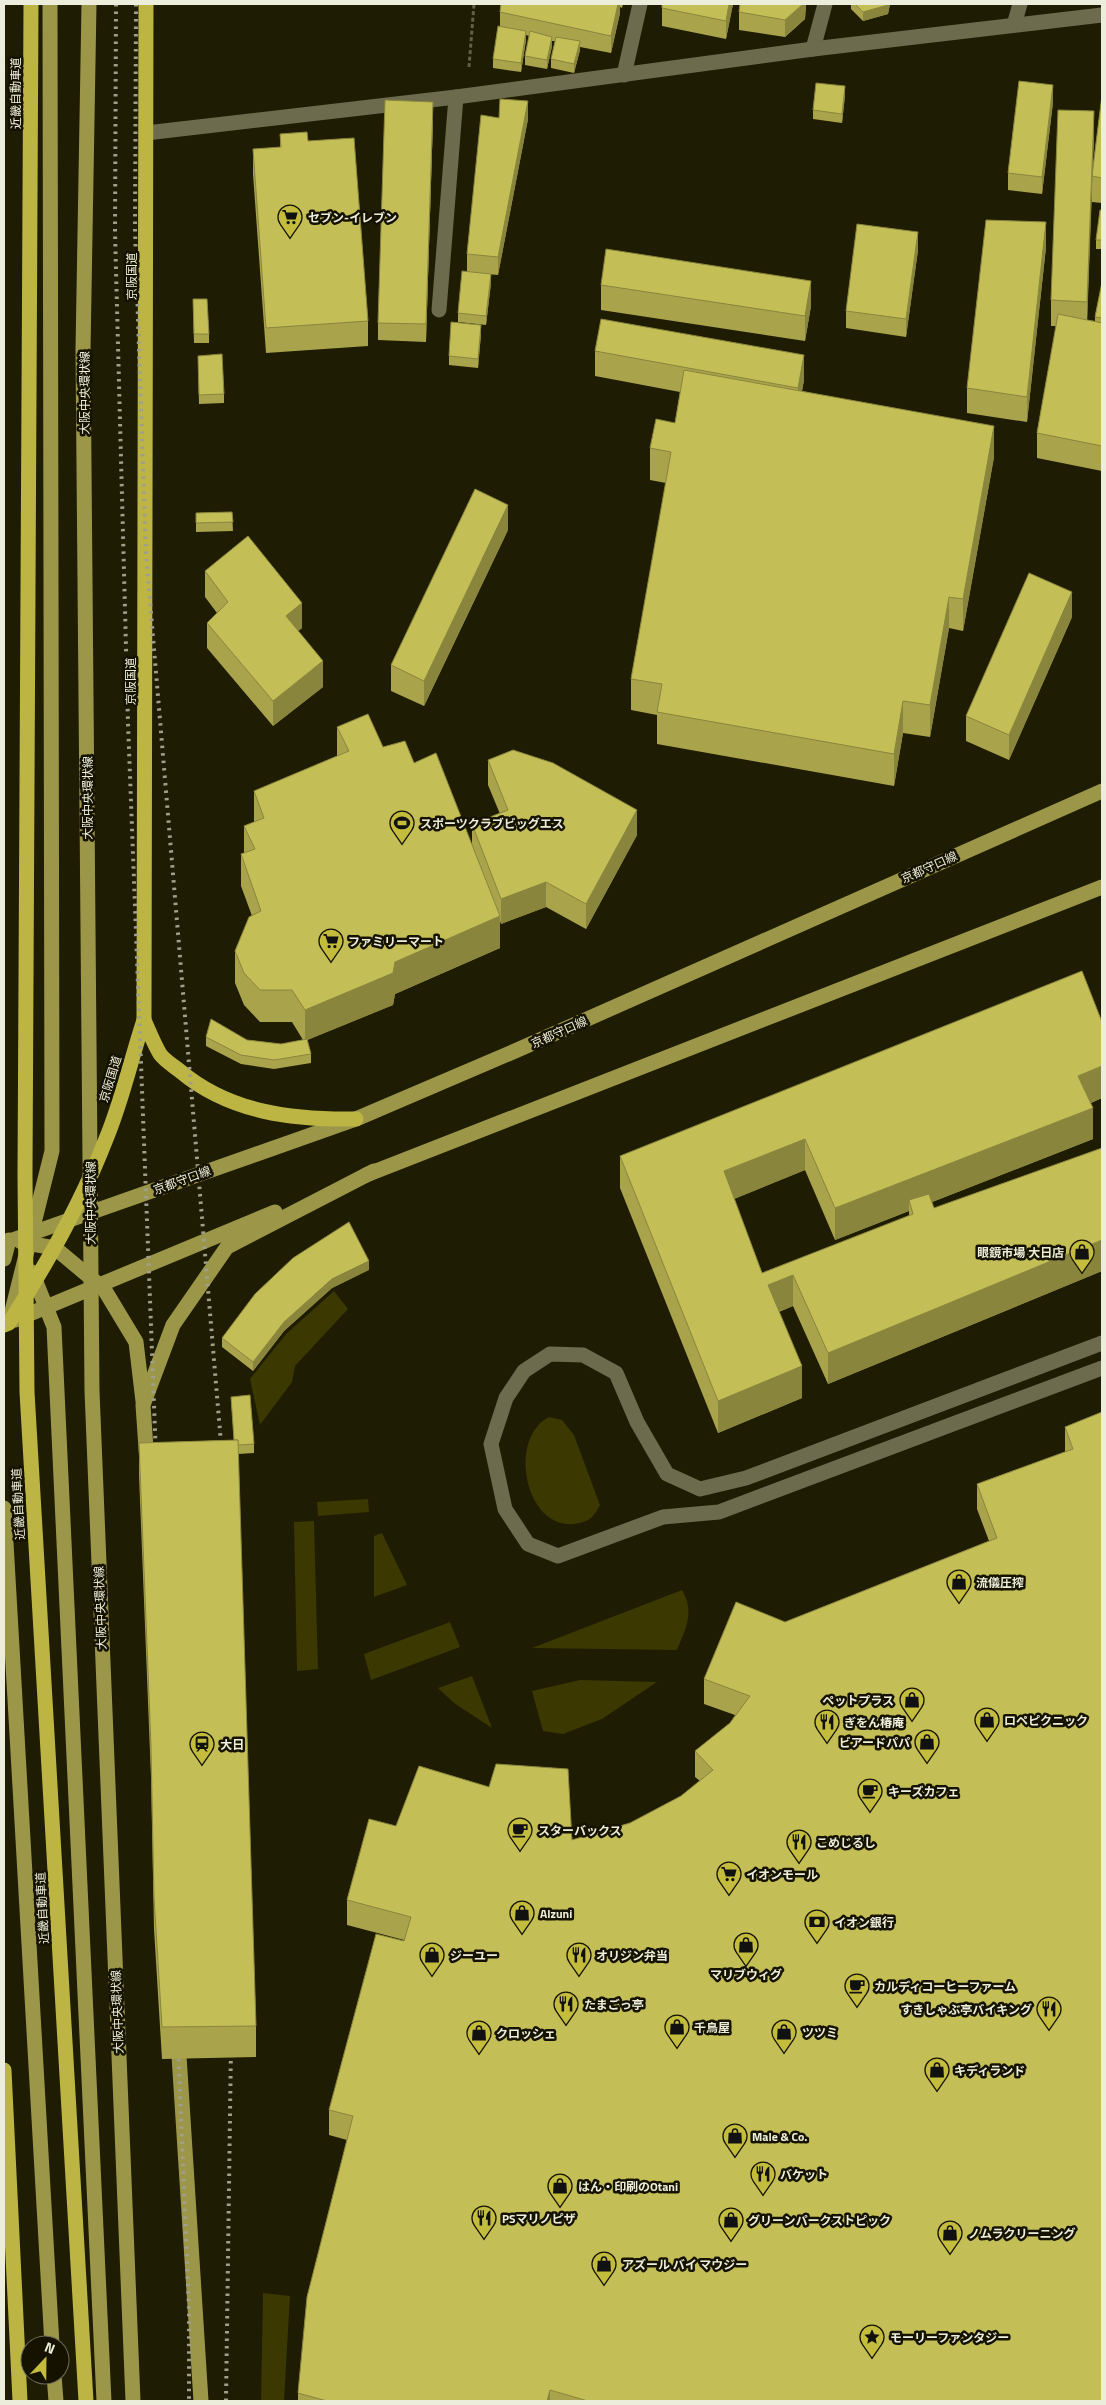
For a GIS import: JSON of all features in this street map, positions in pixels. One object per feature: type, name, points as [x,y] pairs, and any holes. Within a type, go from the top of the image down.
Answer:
[{"type":"highway","name":"近畿自動車道","points":[[31,4],[25,1175],[27,1392],[86,2401]]},
{"type":"highway","name":"京阪国道","points":[[5,1319],[36,1282],[70,1219],[107,1138],[144,1020],[146,4]]},
{"type":"highway","points":[[144,1020],[161,1055],[195,1084],[233,1103],[272,1114],[313,1120],[356,1119]]},
{"type":"highway","points":[[4,2070],[20,2401]]},
{"type":"main road","points":[[5,1319],[24,1261],[52,1151],[50,4]]},
{"type":"main road","name":"大阪中央環状線","points":[[89,4],[83,350],[92,1391],[133,2401]]},
{"type":"main road","name":"京都守口線","points":[[6,1243],[30,1238],[70,1219],[356,1119],[515,1051],[1102,791]]},
{"type":"main road","points":[[5,1319],[46,1307],[374,1171],[1102,887]]},
{"type":"main road","points":[[144,1404],[173,1324],[227,1247],[374,1171]]},
{"type":"main road","points":[[30,1238],[55,1248],[100,1285],[136,1342],[144,1404],[148,1482]]},
{"type":"main road","points":[[4,1259],[6,1243]]},
{"type":"main road","points":[[6,1243],[24,1261],[36,1282],[54,1327],[104,2401]]},
{"type":"main road","points":[[4,1508],[51,2335]]},
{"type":"main road","points":[[177,2024],[201,2401]]},
{"type":"main road","points":[[55,2385],[56,2401]]},
{"type":"street","points":[[624,75],[640,4]]},
{"type":"street","points":[[813,49],[825,4]]},
{"type":"street","points":[[1014,24],[1020,4]]},
{"type":"street","points":[[146,133],[462,96],[813,49],[1102,15]]},
{"type":"street","points":[[439,310],[462,96]]},
{"type":"street","points":[[1102,1343],[746,1478],[700,1490],[667,1474],[637,1422],[616,1373],[583,1355],[550,1354],[524,1371],[506,1398],[491,1444],[505,1509],[528,1544],[558,1556],[663,1517],[719,1512],[1102,1368]]},
{"type":"path","points":[[462,96],[474,4]]},
{"type":"shaded area","points":[[334,1291],[348,1309],[295,1366],[292,1382],[260,1425],[250,1379],[286,1334]]},
{"type":"shaded area","points":[[549,1417],[562,1420],[574,1435],[600,1505],[593,1516],[587,1521],[574,1524],[557,1522],[544,1513],[533,1498],[527,1481],[528,1443],[536,1428]]},
{"type":"shaded area","points":[[368,1499],[369,1512],[318,1516],[317,1502]]},
{"type":"shaded area","points":[[314,1521],[318,1669],[297,1671],[294,1522]]},
{"type":"shaded area","points":[[382,1533],[407,1585],[374,1597],[374,1536]]},
{"type":"shaded area","points":[[682,1590],[689,1613],[677,1650],[532,1648]]},
{"type":"shaded area","points":[[450,1622],[460,1647],[371,1680],[364,1654]]},
{"type":"shaded area","points":[[472,1676],[492,1728],[454,1703],[438,1688]]},
{"type":"shaded area","points":[[580,1680],[657,1682],[602,1719],[563,1734],[543,1731],[532,1691]]},
{"type":"shaded area","points":[[263,2293],[290,2296],[284,2401],[261,2401]]},
{"type":"building","points":[[501,4],[618,4],[611,36],[500,12]]},
{"type":"building","points":[[662,4],[729,4],[726,21],[662,8]]},
{"type":"building","points":[[740,4],[803,4],[785,20],[739,12]]},
{"type":"building","points":[[855,4],[888,4],[888,5],[863,12]]},
{"type":"building","points":[[498,26],[526,31],[521,63],[493,59]]},
{"type":"building","points":[[530,31],[552,37],[547,60],[525,56]]},
{"type":"building","points":[[556,37],[580,41],[574,64],[551,59]]},
{"type":"building","points":[[1019,81],[1053,85],[1042,177],[1008,173]]},
{"type":"building","points":[[816,83],[845,86],[842,114],[813,110]]},
{"type":"building","points":[[1102,95],[1102,178],[1092,176]]},
{"type":"building","points":[[500,99],[528,101],[498,257],[467,254],[481,115],[499,118]]},
{"type":"building","points":[[385,100],[433,102],[426,324],[378,323]]},
{"type":"building","points":[[1058,110],[1094,111],[1087,302],[1051,300]]},
{"type":"building","points":[[307,132],[308,141],[354,138],[368,321],[266,328],[253,149],[281,147],[280,134]]},
{"type":"building","points":[[1100,210],[1102,210],[1102,240],[1096,240]]},
{"type":"building","points":[[986,220],[1046,222],[1027,397],[967,388]]},
{"type":"building","points":[[857,224],[918,232],[906,319],[846,311]]},
{"type":"building","points":[[606,249],[811,281],[805,316],[601,285]]},
{"type":"building","points":[[462,271],[491,274],[486,316],[458,313]]},
{"type":"building","points":[[1102,282],[1102,318],[1095,317]]},
{"type":"building","points":[[193,299],[207,299],[209,334],[194,334]]},
{"type":"building","points":[[1058,314],[1102,323],[1102,446],[1037,433]]},
{"type":"building","points":[[601,319],[804,355],[798,388],[595,351]]},
{"type":"building","points":[[451,322],[481,325],[478,359],[449,356]]},
{"type":"building","points":[[222,354],[224,394],[199,395],[198,356]]},
{"type":"building","points":[[684,370],[994,426],[963,599],[949,597],[930,705],[903,701],[894,754],[657,712],[662,684],[631,679],[671,452],[650,448],[656,419],[675,423]]},
{"type":"building","points":[[475,489],[508,505],[424,681],[391,665]]},
{"type":"building","points":[[232,512],[233,522],[196,523],[196,513]]},
{"type":"building","points":[[248,536],[302,603],[286,616],[323,661],[273,701],[207,623],[228,602],[205,571]]},
{"type":"building","points":[[1029,573],[1072,592],[1009,735],[966,716]]},
{"type":"building","points":[[368,714],[383,747],[405,741],[414,763],[436,753],[500,916],[395,962],[393,973],[305,1010],[292,990],[260,990],[244,973],[235,951],[249,917],[261,911],[241,854],[255,849],[244,826],[264,818],[254,791],[349,751],[337,727]]},
{"type":"building","points":[[513,750],[553,763],[637,810],[586,904],[546,882],[501,899],[472,824],[508,810],[488,760]]},
{"type":"building","points":[[1082,971],[1102,1022],[1102,1066],[1078,1076],[1093,1108],[835,1208],[805,1139],[724,1171],[762,1273],[913,1214],[909,1200],[929,1194],[934,1208],[1102,1148],[1102,1240],[828,1353],[793,1275],[768,1285],[802,1366],[718,1401],[620,1156]]},
{"type":"building","points":[[211,1019],[247,1040],[281,1044],[307,1039],[311,1054],[274,1060],[241,1055],[206,1037]]},
{"type":"building","points":[[349,1222],[369,1261],[332,1279],[284,1322],[253,1362],[222,1338],[255,1294],[293,1258]]},
{"type":"building","points":[[250,1395],[254,1444],[238,1445],[238,1440],[234,1440],[231,1397]]},
{"type":"building","name":"イオンモール","points":[[1102,1412],[1102,2401],[588,2401],[550,2390],[547,2401],[327,2401],[298,2393],[307,2297],[353,2116],[329,2110],[376,1934],[404,1941],[411,1917],[347,1900],[369,1819],[396,1826],[419,1766],[489,1787],[496,1764],[568,1769],[572,1840],[630,1823],[681,1796],[713,1770],[695,1751],[730,1723],[750,1696],[704,1679],[736,1602],[785,1622],[997,1538],[977,1484],[1073,1449],[1065,1427]]},
{"type":"building","points":[[238,1440],[256,2026],[162,2027],[154,1897],[151,1746],[139,1443]]},
{"type":"railway","points":[[116,4],[115,232],[128,723],[156,1457]]},
{"type":"railway","points":[[136,4],[135,230],[146,554],[222,1455]]},
{"type":"railway","points":[[178,2044],[189,2310],[189,2401]]},
{"type":"railway","points":[[226,2401],[231,2045]]},
{"type":"place","name":"セブン-イレブン","points":[[290,238]]},
{"type":"place","name":"スポーツクラブビッグエス","points":[[402,844]]},
{"type":"place","name":"ファミリーマート","points":[[331,962]]},
{"type":"place","name":"眼鏡市場 大日店","points":[[1082,1273]]},
{"type":"place","name":"流儀圧搾","points":[[959,1603]]},
{"type":"place","name":"ペットプラス","points":[[912,1721]]},
{"type":"place","name":"ロペピクニック","points":[[987,1741]]},
{"type":"place","name":"ぎをん椿庵","points":[[827,1743]]},
{"type":"place","name":"ビアードパパ","points":[[927,1763]]},
{"type":"place","name":"大日","points":[[202,1765]]},
{"type":"place","name":"キーズカフェ","points":[[870,1812]]},
{"type":"place","name":"スターバックス","points":[[520,1851]]},
{"type":"place","name":"こめじるし","points":[[799,1863]]},
{"type":"place","name":"イオンモール","points":[[729,1895]]},
{"type":"place","name":"Alzuni","points":[[522,1934]]},
{"type":"place","name":"イオン銀行","points":[[817,1943]]},
{"type":"place","name":"マリブウィグ","points":[[746,1966]]},
{"type":"place","name":"ジーユー","points":[[432,1976]]},
{"type":"place","name":"オリジン弁当","points":[[579,1976]]},
{"type":"place","name":"カルディコーヒーファーム","points":[[857,2007]]},
{"type":"place","name":"たまごっ亭","points":[[566,2025]]},
{"type":"place","name":"すきしゃぶ亭バイキング","points":[[1049,2030]]},
{"type":"place","name":"千鳥屋","points":[[677,2048]]},
{"type":"place","name":"ツツミ","points":[[784,2053]]},
{"type":"place","name":"クロッシェ","points":[[479,2054]]},
{"type":"place","name":"キディランド","points":[[937,2091]]},
{"type":"place","name":"Male & Co.","points":[[735,2157]]},
{"type":"place","name":"バケット","points":[[763,2195]]},
{"type":"place","name":"はん・印刷のOtani","points":[[560,2207]]},
{"type":"place","name":"PSマリノピザ","points":[[484,2239]]},
{"type":"place","name":"グリーンパークストピック","points":[[731,2241]]},
{"type":"place","name":"ノムラクリーニング","points":[[950,2254]]},
{"type":"place","name":"アズール バイ マウジー","points":[[604,2285]]},
{"type":"place","name":"モーリーファンタジー","points":[[872,2358]]}]
